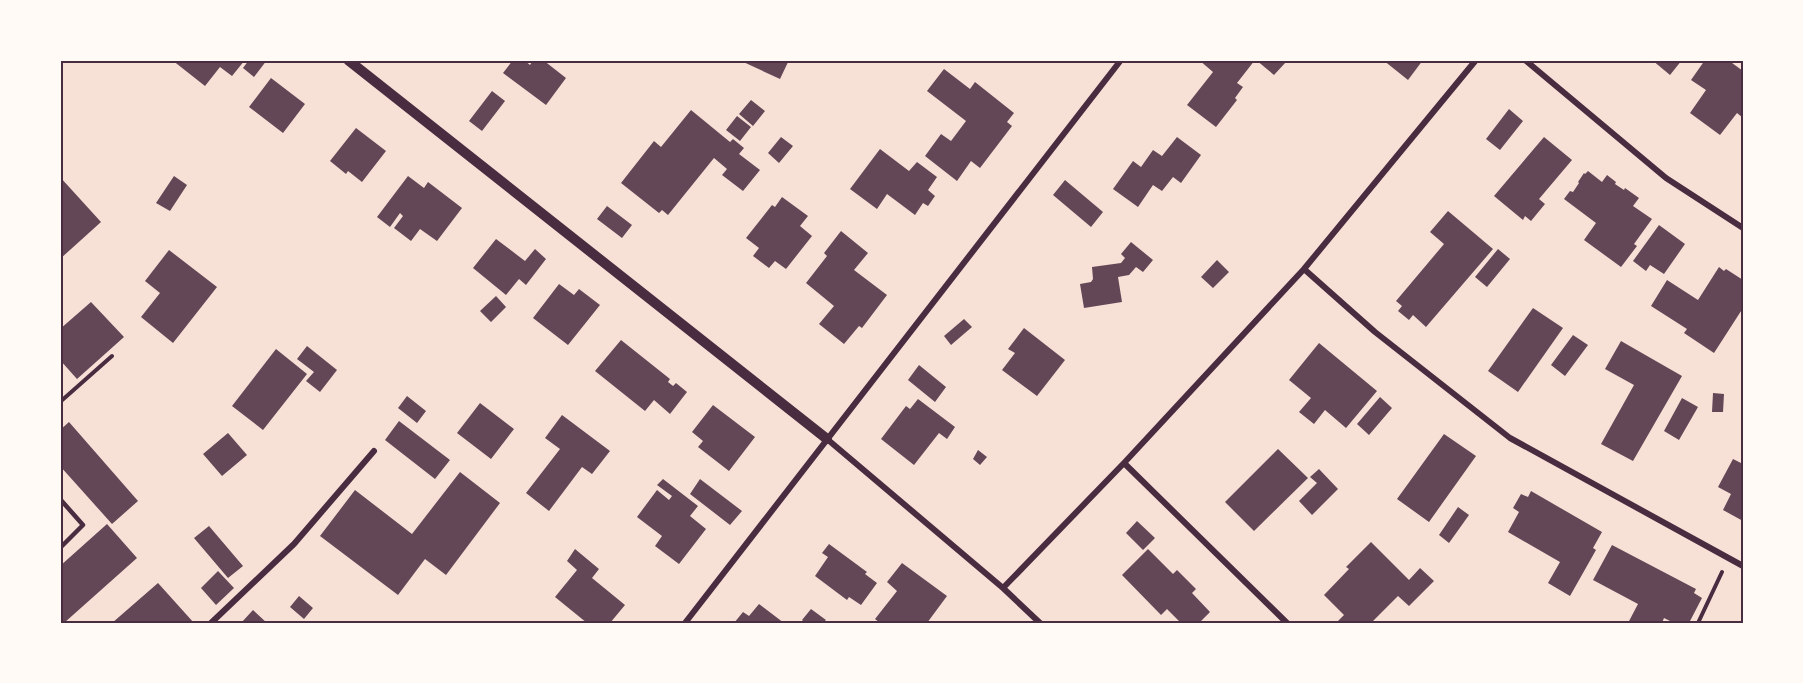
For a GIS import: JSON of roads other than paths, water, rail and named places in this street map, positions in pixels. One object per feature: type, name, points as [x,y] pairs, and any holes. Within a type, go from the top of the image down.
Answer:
[{"type":"street","points":[[348,60],[827,439],[1003,588],[1040,623]]},
{"type":"street","points":[[685,623],[1121,60]]},
{"type":"street","points":[[1003,588],[1124,463],[1304,269],[1476,60]]},
{"type":"street","points":[[1525,60],[1666,178],[1743,228]]},
{"type":"street","points":[[1304,269],[1375,332],[1510,438],[1743,566]]},
{"type":"street","points":[[211,623],[294,544],[374,450]]},
{"type":"street","points":[[1124,463],[1287,623]]},
{"type":"lane","points":[[60,499],[83,525],[60,548]]}]
